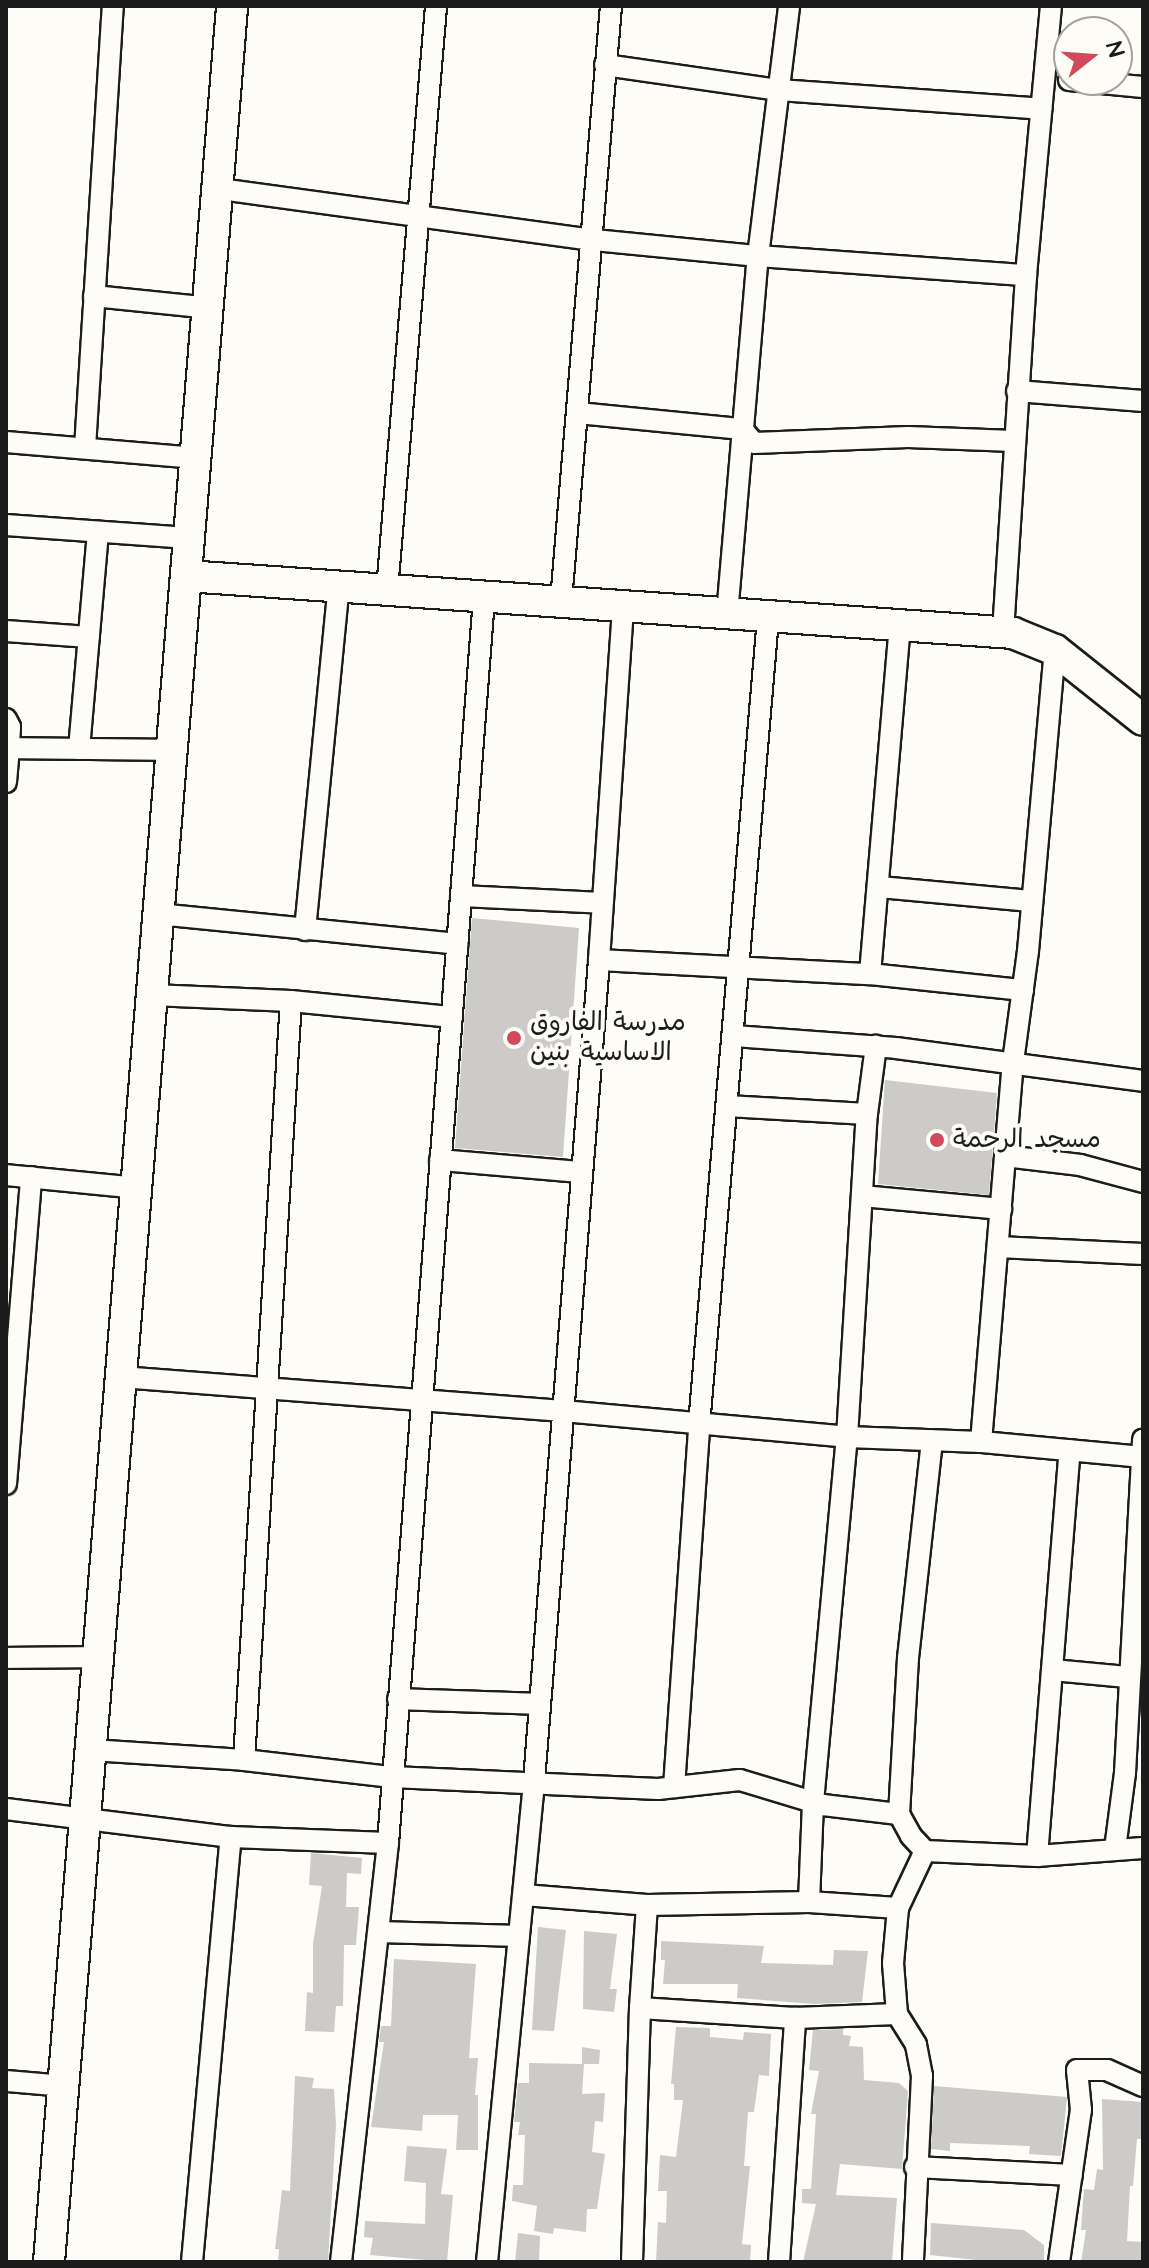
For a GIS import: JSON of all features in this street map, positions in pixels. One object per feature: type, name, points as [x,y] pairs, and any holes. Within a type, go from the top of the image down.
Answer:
[{"type":"street","points":[[85,448],[113,6]]},
{"type":"street","points":[[49,2262],[171,750],[220,189],[232,6]]},
{"type":"street","points":[[387,590],[436,6]]},
{"type":"street","points":[[561,601],[594,240],[611,6]]},
{"type":"street","points":[[727,615],[758,256],[789,6]]},
{"type":"street","points":[[1003,632],[1017,391],[1051,6]]},
{"type":"street","points":[[605,65],[779,90],[1041,109]]},
{"type":"street","points":[[1044,78],[1053,79]]},
{"type":"street","points":[[220,189],[594,240],[758,256],[1026,275]]},
{"type":"street","points":[[94,296],[210,308]]},
{"type":"street","points":[[1017,391],[1143,401]]},
{"type":"street","points":[[578,413],[742,429],[754,443],[780,445],[794,441],[908,437],[1014,441]]},
{"type":"street","points":[[6,442],[196,458]]},
{"type":"street","points":[[6,525],[189,538]]},
{"type":"street","points":[[79,749],[98,532]]},
{"type":"street","points":[[186,576],[1003,632],[1036,640],[1055,650],[1143,720]]},
{"type":"street","points":[[305,930],[339,586]]},
{"type":"street","points":[[341,2262],[388,1843],[484,598]]},
{"type":"street","points":[[487,2262],[534,1781],[599,960],[623,605]]},
{"type":"street","points":[[674,1787],[699,1425],[768,618]]},
{"type":"street","points":[[870,974],[900,623]]},
{"type":"street","points":[[6,631],[89,637]]},
{"type":"street","points":[[981,1442],[1013,1062],[1023,990],[1055,650]]},
{"type":"street","points":[[6,719],[10,727],[6,782]]},
{"type":"street","points":[[9,748],[171,750]]},
{"type":"street","points":[[879,887],[1031,901]]},
{"type":"street","points":[[461,896],[602,903]]},
{"type":"street","points":[[158,914],[458,944]]},
{"type":"street","points":[[599,960],[870,974],[1023,990]]},
{"type":"street","points":[[152,995],[291,1001],[452,1017]]},
{"type":"street","points":[[244,1760],[291,1001]]},
{"type":"street","points":[[734,1036],[876,1046],[1143,1081]]},
{"type":"street","points":[[809,1902],[813,1802],[847,1437],[867,1114],[876,1046]]},
{"type":"street","points":[[727,1106],[867,1114]]},
{"type":"street","points":[[1005,1156],[1080,1165],[1143,1182]]},
{"type":"street","points":[[440,1160],[581,1172]]},
{"type":"street","points":[[6,1175],[138,1188]]},
{"type":"street","points":[[6,1484],[31,1177]]},
{"type":"street","points":[[862,1196],[1001,1209]]},
{"type":"street","points":[[998,1247],[1143,1254]]},
{"type":"street","points":[[121,1377],[423,1399],[847,1437],[981,1442],[1143,1457]]},
{"type":"street","points":[[1115,1849],[1125,1773],[1143,1439]]},
{"type":"street","points":[[932,1440],[908,1658],[899,1814],[911,1836],[925,1851],[1037,1856],[1143,1848]]},
{"type":"street","points":[[1037,1856],[1070,1450]]},
{"type":"street","points":[[6,1658],[98,1657]]},
{"type":"street","points":[[1052,1670],[1128,1677]]},
{"type":"street","points":[[398,1699],[540,1704]]},
{"type":"street","points":[[91,1750],[244,1760],[392,1777],[674,1787],[740,1780],[813,1802],[899,1814]]},
{"type":"street","points":[[6,1809],[231,1837],[388,1843]]},
{"type":"street","points":[[192,2262],[231,1837]]},
{"type":"street","points":[[913,2262],[921,2060],[916,2045],[897,2014],[893,1963],[898,1908],[925,1851]]},
{"type":"street","points":[[524,1895],[647,1905],[809,1902],[898,1908]]},
{"type":"street","points":[[632,2262],[640,2008],[647,1905]]},
{"type":"street","points":[[379,1932],[519,1936]]},
{"type":"street","points":[[640,2008],[795,2018],[897,2014]]},
{"type":"street","points":[[779,2262],[795,2018]]},
{"type":"street","points":[[1059,2262],[1081,2110],[1077,2070],[1107,2070],[1143,2086]]},
{"type":"street","points":[[6,2081],[64,2086]]},
{"type":"street","points":[[915,2167],[1072,2175]]},
{"type":"building","name":"مدرسة الفاروق الاساسية بنين","points":[[472,918],[579,928],[563,1157],[455,1148]]},
{"type":"building","name":"مسجد الرحمة","points":[[885,1080],[997,1093],[989,1195],[878,1184]]},
{"type":"building","points":[[311,1853],[362,1858],[361,1874],[347,1873],[346,1907],[359,1907],[356,1945],[344,1945],[343,2006],[336,2006],[334,2032],[305,2031],[307,1992],[313,1993],[313,1944],[322,1886],[309,1885]]},
{"type":"building","points":[[538,1927],[566,1930],[554,2031],[532,2030]]},
{"type":"building","points":[[584,1931],[617,1934],[610,1989],[617,1989],[614,2012],[583,2009]]},
{"type":"building","points":[[661,1941],[764,1946],[761,1963],[833,1965],[834,1950],[868,1951],[862,2002],[814,2004],[737,1998],[738,1984],[663,1984],[665,1960],[661,1960]]},
{"type":"building","points":[[394,1959],[476,1964],[469,2058],[478,2058],[475,2095],[478,2095],[478,2150],[456,2150],[458,2115],[423,2115],[422,2131],[371,2127],[384,2042],[379,2042],[381,2026],[391,2026]]},
{"type":"building","points":[[676,2027],[710,2028],[710,2037],[743,2040],[744,2032],[771,2034],[769,2076],[759,2075],[754,2112],[748,2112],[744,2166],[750,2166],[742,2244],[751,2245],[750,2262],[656,2262],[658,2222],[666,2223],[667,2191],[658,2191],[660,2155],[676,2157],[683,2100],[674,2100],[674,2084],[671,2084]]},
{"type":"building","points":[[843,2029],[843,2035],[851,2036],[849,2046],[863,2047],[864,2080],[899,2083],[908,2091],[902,2169],[840,2164],[836,2195],[897,2198],[892,2262],[803,2262],[816,2204],[802,2203],[802,2189],[811,2189],[816,2114],[811,2114],[819,2071],[809,2070],[813,2030]]},
{"type":"building","points":[[582,2047],[600,2050],[599,2064],[584,2064],[582,2094],[605,2093],[603,2122],[595,2121],[592,2152],[605,2154],[597,2209],[587,2209],[586,2232],[554,2228],[553,2234],[534,2231],[537,2206],[512,2201],[513,2185],[523,2185],[525,2135],[518,2135],[520,2122],[514,2122],[518,2083],[529,2083],[529,2063],[582,2064]]},
{"type":"building","points":[[295,2076],[314,2078],[312,2088],[334,2089],[336,2125],[328,2262],[278,2262],[279,2249],[275,2249],[282,2190],[290,2191]]},
{"type":"building","points":[[934,2086],[1067,2097],[1061,2156],[1029,2154],[1030,2146],[950,2143],[950,2151],[931,2149]]},
{"type":"building","points":[[1102,2099],[1143,2102],[1141,2139],[1137,2139],[1133,2186],[1130,2186],[1127,2241],[1143,2242],[1143,2262],[1081,2262],[1086,2230],[1081,2230],[1084,2189],[1094,2190],[1097,2169],[1103,2170]]},
{"type":"building","points":[[407,2146],[447,2149],[441,2194],[453,2195],[447,2262],[370,2255],[373,2238],[364,2237],[365,2221],[425,2224],[426,2183],[404,2181]]},
{"type":"building","points":[[931,2223],[1024,2230],[1044,2245],[1044,2262],[994,2262],[930,2255]]},
{"type":"building","points":[[518,2233],[540,2236],[539,2262],[515,2262]]},
{"type":"place","name":"مدرسة الفاروق الاساسية بنين","points":[[514,1038]]},
{"type":"place","name":"مسجد الرحمة","points":[[937,1140]]}]
